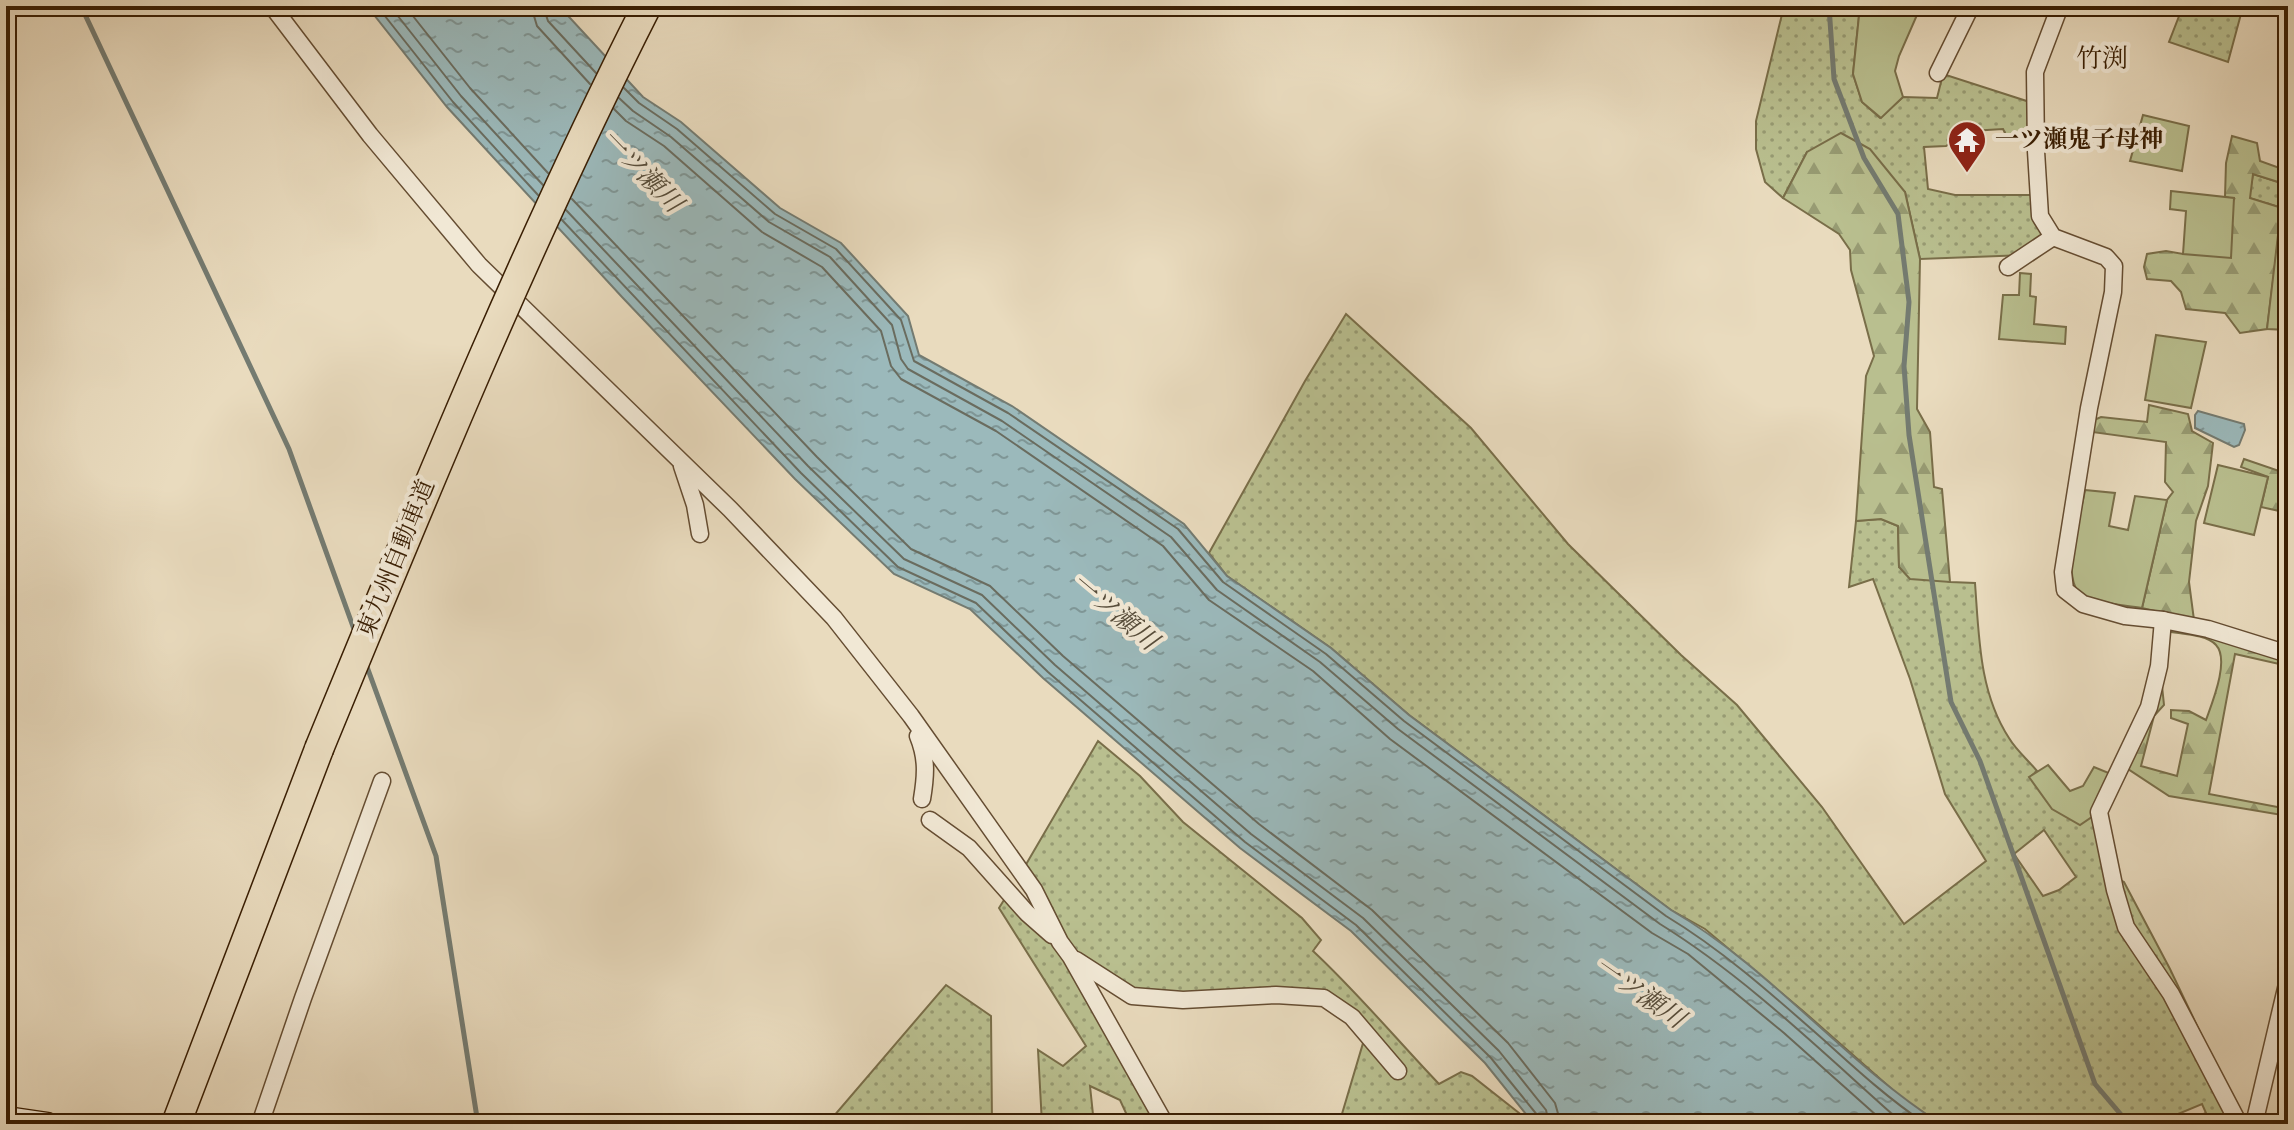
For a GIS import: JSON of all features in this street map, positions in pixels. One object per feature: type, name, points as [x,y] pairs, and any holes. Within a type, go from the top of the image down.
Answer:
[{"type":"highway","name":"東九州自動車道","points":[[178,1124],[319,749],[441,452],[524,264],[647,6]]},
{"type":"street","points":[[272,6],[370,135],[479,265],[730,509],[834,618],[911,716],[1034,890],[1060,942],[1165,1124]]},
{"type":"street","points":[[1938,73],[1971,6]]},
{"type":"street","points":[[2060,6],[2035,72],[2040,216],[2053,237],[2106,257],[2114,266],[2113,292],[2089,408],[2063,572],[2065,590],[2083,604],[2125,616],[2208,629],[2288,654]]},
{"type":"street","points":[[2008,267],[2053,237]]},
{"type":"street","points":[[680,461],[695,505],[700,534]]},
{"type":"street","points":[[2163,620],[2159,666],[2149,707],[2099,812],[2126,927],[2171,994],[2239,1124]]},
{"type":"street","points":[[911,716],[926,755],[922,799]]},
{"type":"street","points":[[260,1124],[382,781]]},
{"type":"street","points":[[930,820],[969,848],[1027,913],[1060,942]]},
{"type":"street","points":[[1071,957],[1132,996],[1183,1000],[1276,995],[1324,998],[1352,1017],[1398,1071]]},
{"type":"street","points":[[2254,1124],[2288,980]]},
{"type":"street","points":[[6,1118],[45,1124]]},
{"type":"green space","points":[[1784,6],[1860,6],[1853,74],[1862,102],[1880,118],[1903,97],[1937,98],[1943,74],[2036,104],[2036,138],[2006,135],[2003,129],[1971,131],[1972,137],[1955,140],[1946,146],[1924,147],[1928,189],[1955,195],[2039,195],[2053,237],[2026,255],[1920,259],[1905,192],[1807,152],[1783,198],[1765,182],[1756,149],[1756,121]]},
{"type":"green space","points":[[1860,6],[1897,6],[1917,15],[1895,71],[1903,97],[1881,118],[1862,102],[1853,74]]},
{"type":"green space","points":[[2183,6],[2209,6],[2241,14],[2228,62],[2169,42]]},
{"type":"green space","points":[[2143,115],[2189,126],[2182,171],[2130,161]]},
{"type":"green space","points":[[1841,133],[1870,149],[1905,192],[1920,259],[1917,409],[1930,432],[1934,487],[1942,489],[1950,582],[1910,579],[1899,567],[1898,526],[1881,519],[1856,521],[1866,376],[1874,356],[1851,270],[1850,250],[1839,234],[1783,198],[1807,152]]},
{"type":"green space","points":[[2232,136],[2257,143],[2260,161],[2288,171],[2288,185],[2253,174],[2250,198],[2282,208],[2267,329],[2240,333],[2225,313],[2186,309],[2181,292],[2171,281],[2147,279],[2144,267],[2147,254],[2166,251],[2183,254],[2234,199],[2225,197],[2226,163]]},
{"type":"green space","points":[[2253,174],[2284,184],[2282,208],[2249,198]]},
{"type":"green space","points":[[2284,184],[2288,185],[2288,330],[2267,329]]},
{"type":"green space","points":[[2171,191],[2234,198],[2231,258],[2183,254],[2186,211],[2170,209]]},
{"type":"green space","points":[[2020,273],[2031,274],[2030,296],[2036,297],[2034,324],[2066,327],[2065,344],[1999,339],[2003,295],[2019,295]]},
{"type":"green space","points":[[1346,314],[1471,428],[1568,544],[1681,655],[1737,705],[1822,807],[1904,924],[1986,861],[1945,794],[1910,679],[1873,579],[1849,587],[1856,521],[1881,519],[1898,526],[1899,567],[1950,582],[1975,583],[1982,663],[1999,720],[2012,742],[2037,771],[2030,777],[2099,812],[2112,876],[2124,882],[2170,969],[2244,1124],[2179,1124],[2206,1113],[2202,1104],[2154,1124],[1941,1124],[1903,1099],[1705,929],[1671,910],[1409,715],[1331,648],[1227,576],[1209,553]],"holes":[[[2044,830],[2076,877],[2059,890],[2043,896],[2014,854]]]},
{"type":"green space","points":[[2156,335],[2206,342],[2191,408],[2145,400]]},
{"type":"green space","points":[[2149,405],[2188,414],[2192,431],[2213,443],[2208,486],[2196,521],[2189,582],[2194,620],[2142,608],[2167,500],[2173,492],[2165,482],[2166,442],[2092,432],[2094,420],[2101,417],[2147,422]]},
{"type":"green space","points":[[2244,459],[2288,474],[2288,502],[2284,512],[2261,507],[2268,477],[2241,467]]},
{"type":"green space","points":[[2218,465],[2268,477],[2254,535],[2204,523]]},
{"type":"green space","points":[[2085,490],[2115,493],[2109,526],[2128,530],[2135,496],[2167,500],[2142,608],[2091,599],[2077,590],[2073,578],[2073,548]]},
{"type":"green space","points":[[2170,621],[2288,657],[2288,666],[2235,654],[2209,794],[2288,809],[2288,816],[2169,796],[2122,765],[2157,681],[2162,686],[2164,705],[2154,716],[2141,766],[2177,776],[2188,724],[2171,718],[2171,710],[2189,711],[2206,720],[2212,703],[2221,671],[2220,652],[2212,641],[2166,631]]},
{"type":"green space","points":[[1098,741],[1140,776],[1183,822],[1302,918],[1321,940],[1313,951],[1439,1084],[1461,1072],[1472,1076],[1533,1124],[1339,1124],[1366,1033],[1324,998],[1132,996],[1073,958],[1165,1124],[1131,1124],[1120,1100],[1090,1086],[1094,1124],[1042,1124],[1038,1050],[1063,1066],[1086,1046],[999,908],[1009,892],[1057,940],[1021,873]]},
{"type":"green space","points":[[2048,765],[2070,791],[2083,786],[2094,767],[2116,776],[2099,812],[2080,825],[2052,809],[2029,777]]},
{"type":"green space","points":[[946,985],[991,1016],[992,1124],[827,1124]]},
{"type":"water","name":"一ツ瀬川","points":[[367,6],[559,6],[643,97],[681,122],[780,208],[841,243],[908,316],[919,355],[1012,406],[1184,524],[1227,576],[1331,648],[1409,715],[1671,910],[1742,959],[1872,1073],[1941,1124],[1534,1124],[1485,1063],[1351,931],[1240,848],[1043,678],[970,609],[894,574],[795,479],[622,297],[447,107]]},
{"type":"water","points":[[2198,411],[2244,424],[2239,445],[2234,447],[2195,428]]},
{"type":"waterway","points":[[81,6],[289,449],[355,632]]},
{"type":"waterway","points":[[1829,6],[1834,79],[1864,158],[1898,214],[1909,302],[1904,366],[1909,435],[1951,702],[1980,761],[2095,1084],[2129,1124]]},
{"type":"waterway","points":[[366,664],[436,856],[478,1124]]},
{"type":"place","name":"一ツ瀬鬼子母神","points":[[1967,174]]},
{"type":"district","name":"竹渕","points":[[2102,59]]}]
